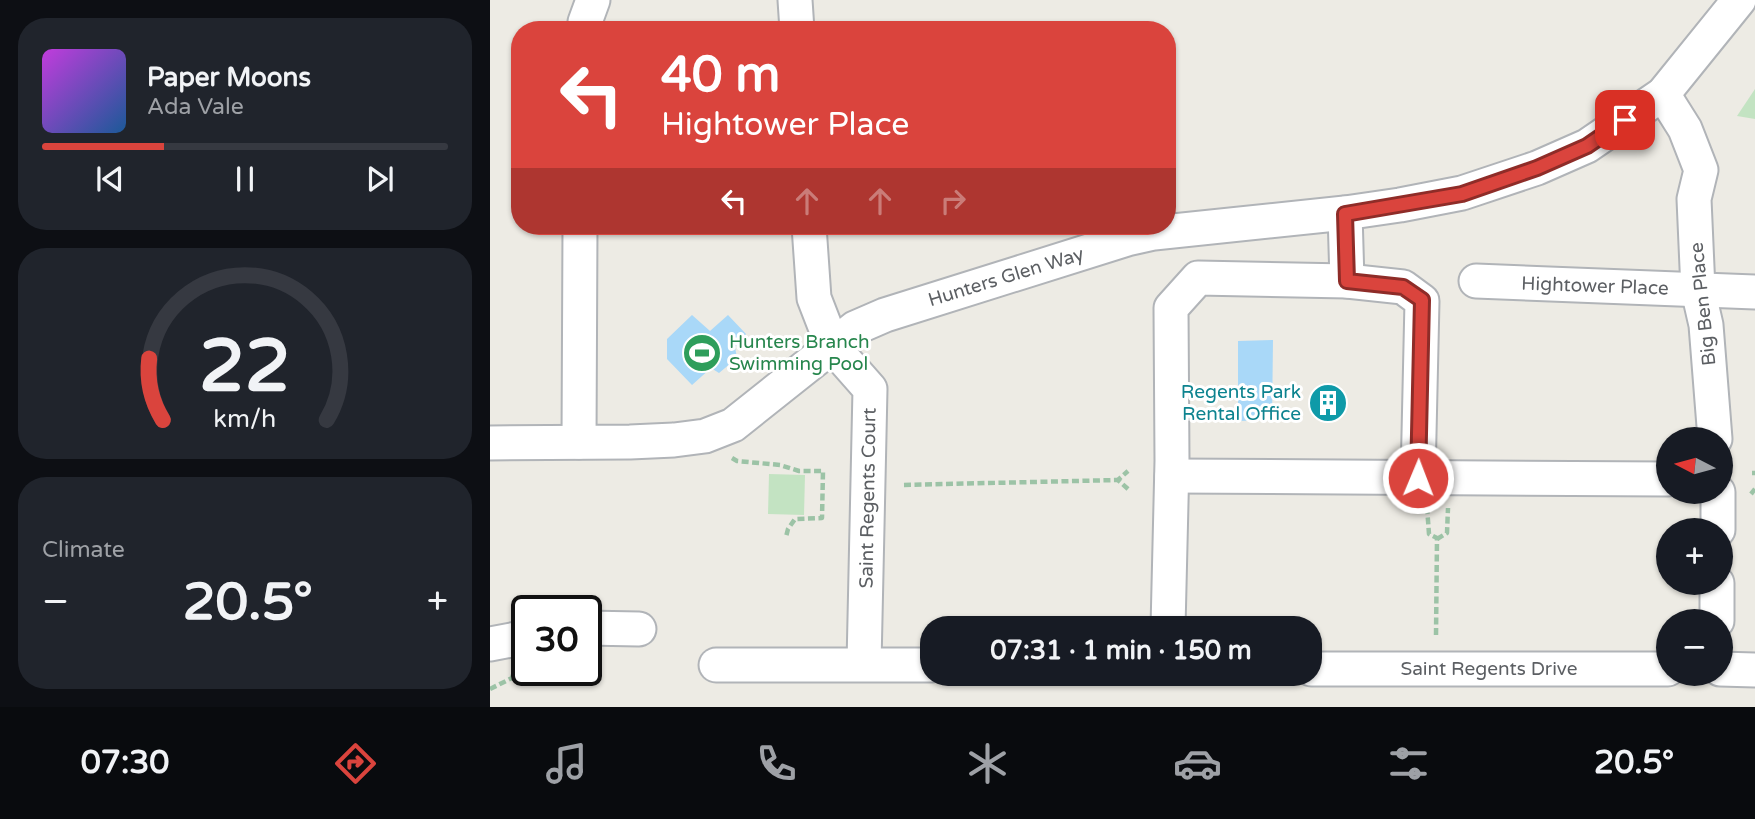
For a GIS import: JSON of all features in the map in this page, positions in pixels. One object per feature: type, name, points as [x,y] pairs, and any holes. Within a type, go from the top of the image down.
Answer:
[{"type":"street","points":[[585,21],[593,0]]},
{"type":"street","points":[[795,0],[796,21]]},
{"type":"street","name":"Hunters Glen Way","points":[[1176,231],[1345,214],[1462,194],[1537,168],[1587,146],[1663,94],[1729,3]]},
{"type":"street","name":"Big Ben Place","points":[[1663,94],[1685,130],[1700,170],[1694,199],[1698,290],[1706,325],[1714,427]]},
{"type":"street","points":[[1345,214],[1347,281]]},
{"type":"street","points":[[579,442],[580,235]]},
{"type":"street","points":[[810,235],[814,298],[833,347]]},
{"type":"street","name":"Hunters Glen Way","points":[[490,443],[630,442],[705,436],[733,425],[855,328],[885,315],[1145,235]]},
{"type":"street","points":[[1168,616],[1172,477],[1171,308],[1198,278],[1347,281],[1403,287],[1422,300],[1422,492]]},
{"type":"street","name":"Hightower Place","points":[[1476,281],[1755,292]]},
{"type":"street","name":"Saint Regents Court","points":[[833,347],[870,389],[864,664]]},
{"type":"street","points":[[1172,477],[1422,492],[1656,480]]},
{"type":"street","points":[[602,628],[639,629]]},
{"type":"street","points":[[490,644],[511,640]]},
{"type":"street","points":[[716,665],[920,665]]},
{"type":"street","name":"Saint Regents Drive","points":[[1322,669],[1656,669]]},
{"type":"street","points":[[1733,669],[1755,670]]},
{"type":"path","points":[[724,453],[737,461],[780,465],[799,471],[823,471],[822,518],[795,517],[786,537]]},
{"type":"path","points":[[904,485],[1118,480],[1128,471]]},
{"type":"path","points":[[1118,480],[1128,489]]},
{"type":"path","points":[[1422,492],[1429,534],[1437,539]]},
{"type":"path","points":[[1437,539],[1447,533],[1448,508]]},
{"type":"path","points":[[1436,636],[1437,539]]},
{"type":"green space","points":[[1755,89],[1755,119],[1737,116]]},
{"type":"green space","points":[[769,474],[805,475],[804,515],[768,514]]},
{"type":"water","name":"Hunters Branch Swimming Pool","points":[[692,315],[710,331],[728,315],[746,334],[735,347],[737,358],[719,373],[711,368],[692,385],[667,359],[667,339]]},
{"type":"water","points":[[1273,340],[1272,420],[1238,421],[1238,341]]},
{"type":"place","name":"Hunters Branch Swimming Pool","points":[[702,353]]},
{"type":"place","name":"Regents Park Rental Office","points":[[1328,403]]},
{"type":"route","points":[[1418,478],[1422,300],[1403,287],[1347,281],[1345,214],[1462,194],[1537,168],[1587,146],[1625,120]]}]
